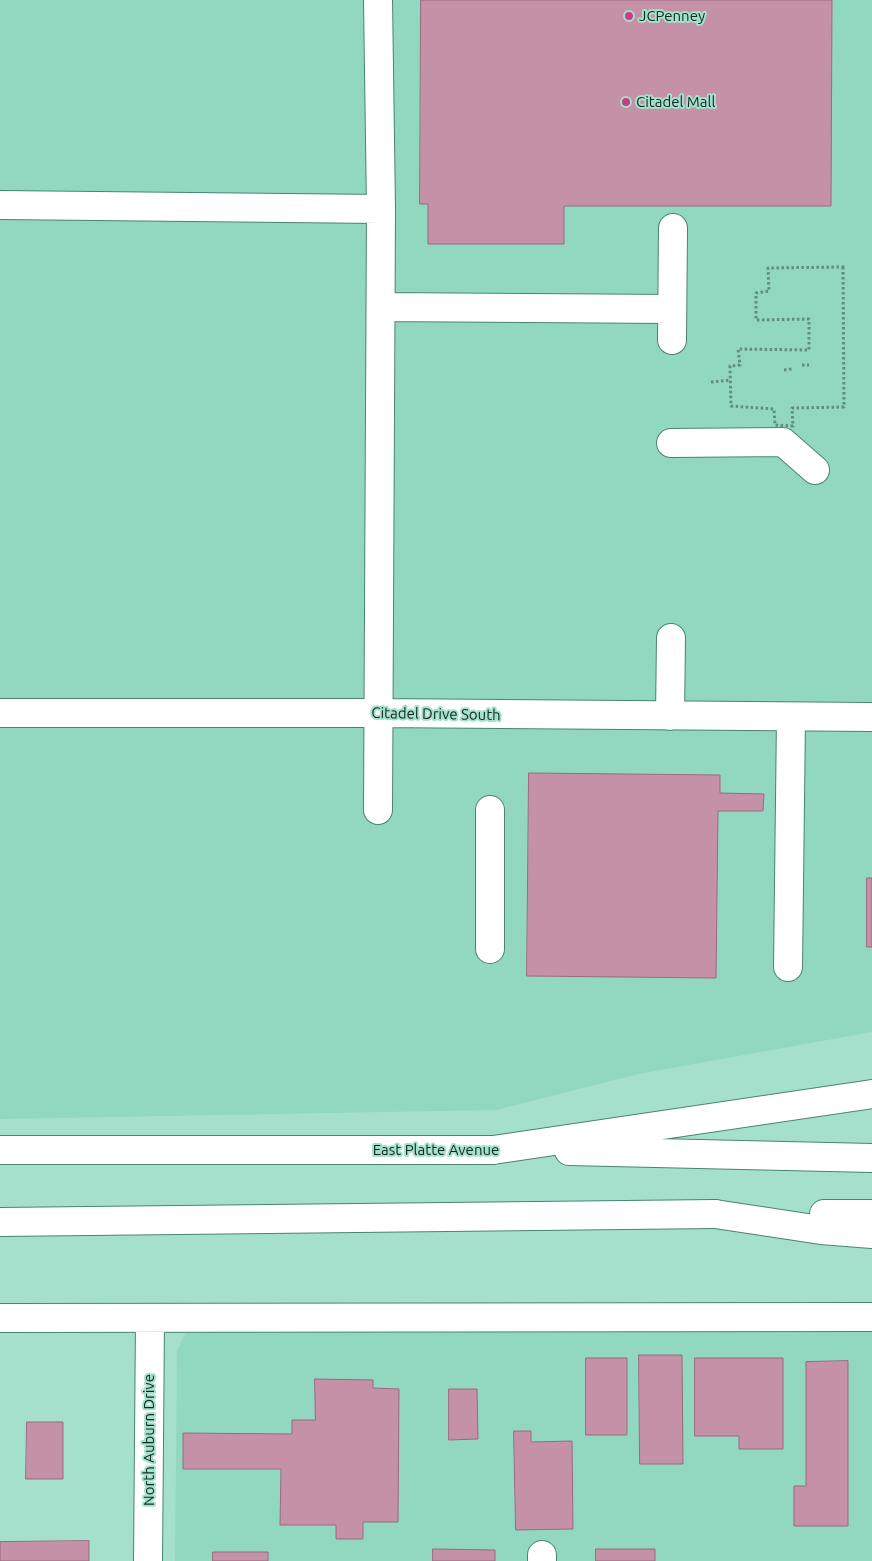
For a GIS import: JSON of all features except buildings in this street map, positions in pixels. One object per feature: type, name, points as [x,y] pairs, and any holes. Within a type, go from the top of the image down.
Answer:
[{"type":"main road","points":[[378,0],[381,209],[378,810]]},
{"type":"main road","points":[[0,206],[381,209]]},
{"type":"main road","points":[[672,340],[673,228]]},
{"type":"main road","points":[[381,307],[672,309]]},
{"type":"main road","points":[[671,443],[783,442],[815,470]]},
{"type":"main road","points":[[670,716],[671,638]]},
{"type":"main road","name":"Citadel Drive South","points":[[0,713],[379,713],[872,717]]},
{"type":"main road","points":[[788,967],[792,717]]},
{"type":"main road","points":[[490,810],[490,949]]},
{"type":"main road","points":[[493,1150],[872,1094]]},
{"type":"main road","name":"East Platte Avenue","points":[[0,1150],[493,1150],[872,1158]]},
{"type":"main road","points":[[715,1214],[821,1230],[872,1234]]},
{"type":"main road","points":[[0,1222],[872,1214]]},
{"type":"main road","points":[[0,1318],[872,1317]]},
{"type":"main road","name":"North Auburn Drive","points":[[148,1561],[150,1319]]},
{"type":"path","points":[[843,267],[844,407],[792,408],[793,426],[775,425],[774,409],[731,406],[730,380],[730,366],[740,365],[738,349],[809,350],[809,319],[756,320],[756,292],[769,291],[768,268],[843,267]]},
{"type":"path","points":[[802,366],[809,365]]},
{"type":"path","points":[[784,370],[792,369]]},
{"type":"path","points":[[711,382],[730,380]]},
{"type":"shaded area","points":[[0,0],[872,0],[872,1032],[638,1074],[496,1110],[0,1119]]},
{"type":"shaded area","points":[[192,1319],[872,1319],[872,1561],[175,1561],[177,1351]]},
{"type":"place","name":"JCPenney","points":[[629,16]]},
{"type":"place","name":"Citadel Mall","points":[[626,102]]}]
